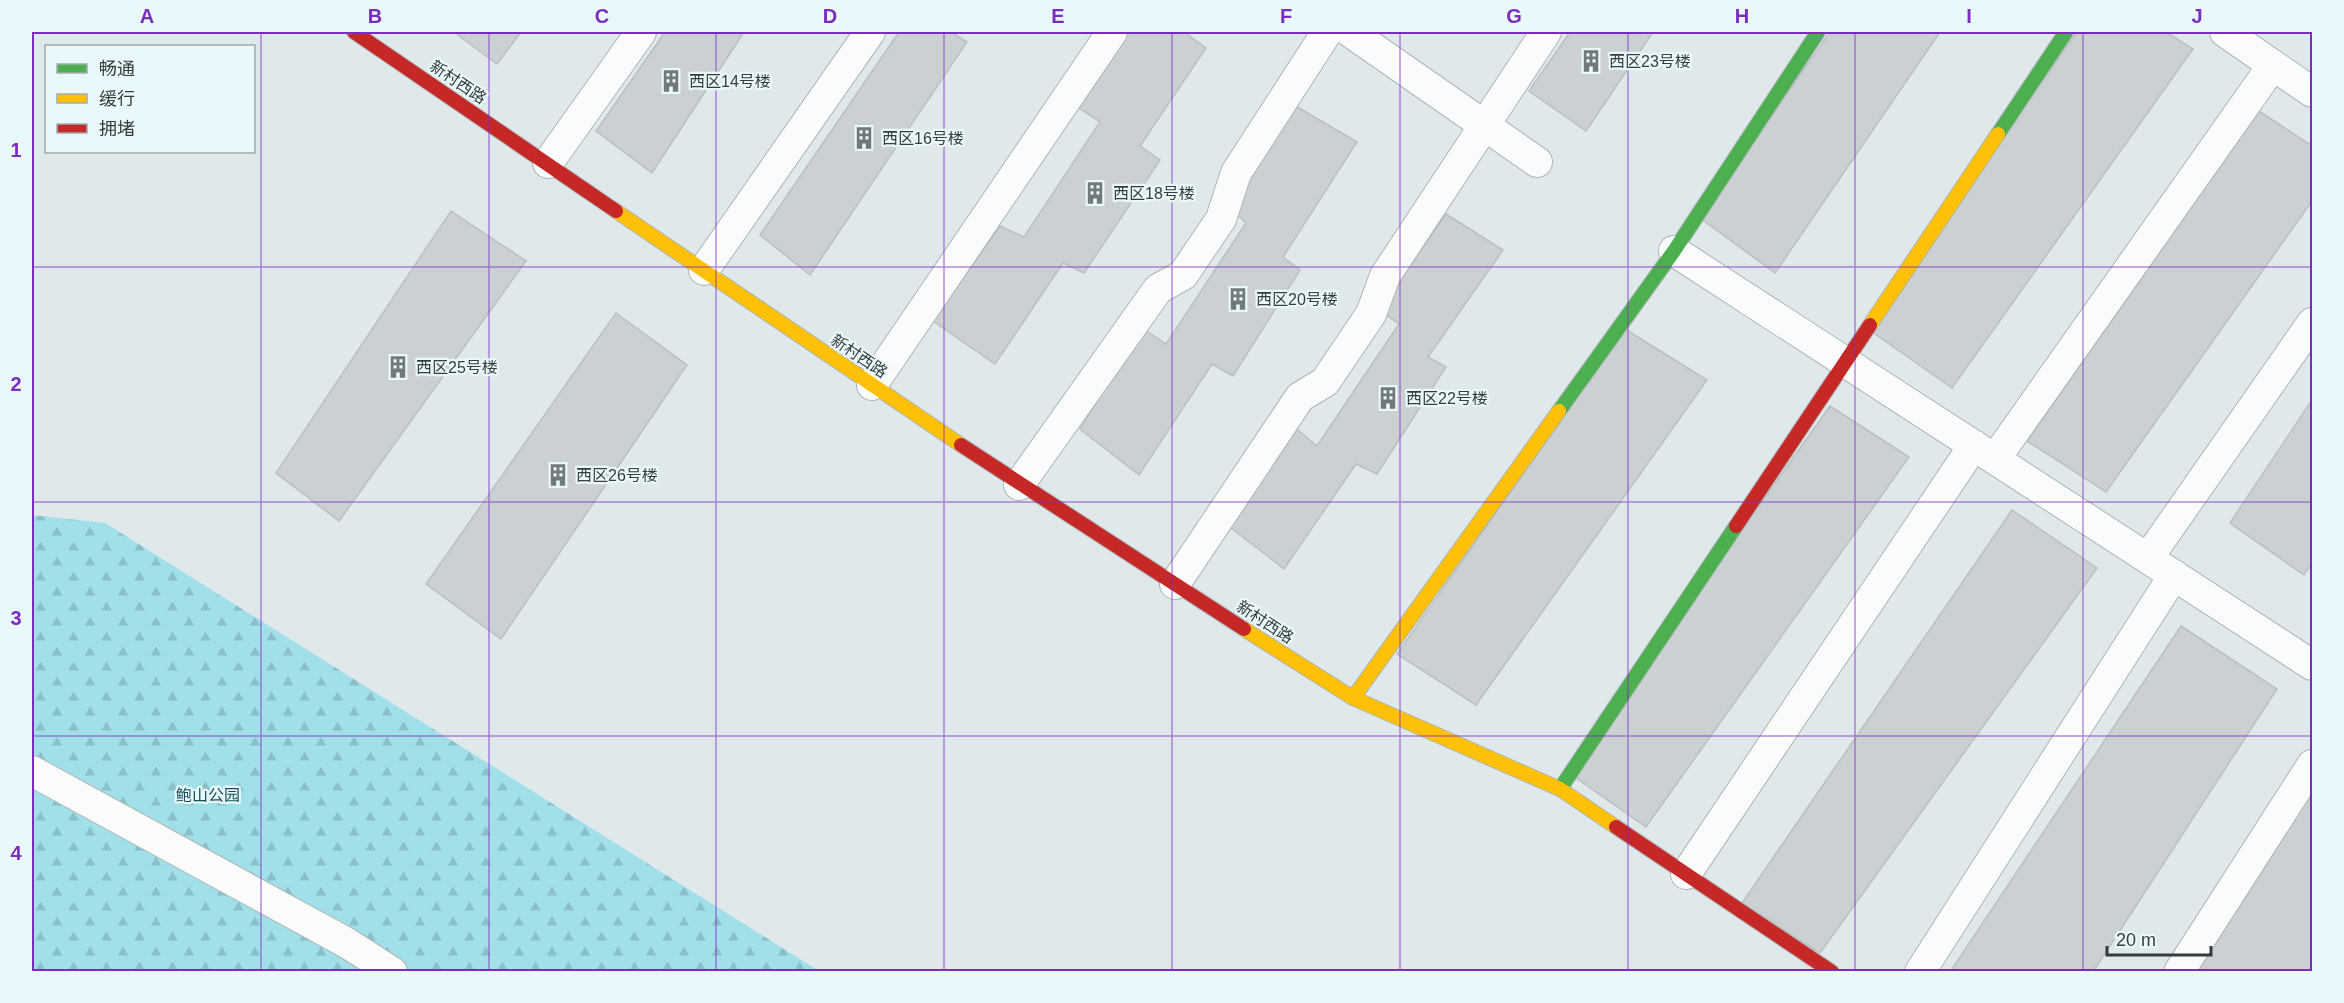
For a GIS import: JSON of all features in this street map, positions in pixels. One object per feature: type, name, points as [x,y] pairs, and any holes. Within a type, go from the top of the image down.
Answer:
[{"type":"street","name":"新村西路","points":[[354,32],[374,37],[548,163],[1019,484],[1353,698],[1560,789],[1832,972]]},
{"type":"street","points":[[548,163],[641,32]]},
{"type":"street","points":[[704,270],[870,32]]},
{"type":"street","points":[[872,385],[1112,32]]},
{"type":"street","points":[[1019,484],[1158,289],[1183,275],[1221,219],[1236,173],[1326,32]]},
{"type":"street","points":[[1350,32],[1537,162]]},
{"type":"street","points":[[1175,584],[1300,397],[1325,382],[1371,314],[1385,276],[1545,32]]},
{"type":"street","points":[[1353,698],[1674,251],[1818,32]]},
{"type":"street","points":[[1560,789],[2066,32]]},
{"type":"street","points":[[2225,32],[2313,92]]},
{"type":"street","points":[[1686,874],[1984,452],[2273,65]]},
{"type":"street","points":[[1674,251],[2313,665]]},
{"type":"street","points":[[2148,558],[2313,323]]},
{"type":"street","points":[[1920,972],[2174,575]]},
{"type":"street","points":[[2179,972],[2313,765]]},
{"type":"street","points":[[32,771],[336,937],[392,972]]},
{"type":"green space","name":"鲍山公园","points":[[32,515],[105,523],[819,971],[32,971]]},
{"type":"building","points":[[454,32],[521,32],[497,64]]},
{"type":"building","name":"西区14号楼","points":[[665,32],[744,32],[652,173],[596,131]]},
{"type":"building","name":"西区16号楼","points":[[899,32],[951,32],[967,42],[810,275],[760,235]]},
{"type":"building","name":"西区18号楼","points":[[1129,32],[1184,32],[1206,48],[1140,146],[1160,160],[1084,273],[1063,263],[995,364],[933,321],[1000,226],[1024,237],[1100,122],[1079,108]]},
{"type":"building","name":"西区23号楼","points":[[1570,32],[1653,32],[1586,131],[1529,91]]},
{"type":"building","points":[[1830,32],[1940,32],[1775,273],[1700,218]]},
{"type":"building","points":[[2077,32],[2166,32],[2193,49],[1952,388],[1868,329]]},
{"type":"building","name":"西区20号楼","points":[[1294,105],[1357,142],[1283,257],[1300,270],[1233,376],[1212,364],[1139,475],[1080,429],[1142,328],[1166,344],[1246,223],[1227,205]]},
{"type":"building","points":[[2259,111],[2312,146],[2312,201],[2106,492],[2027,441]]},
{"type":"building","name":"西区25号楼","points":[[451,211],[526,261],[339,521],[276,473]]},
{"type":"building","name":"西区22号楼","points":[[1446,214],[1503,250],[1428,357],[1446,367],[1377,474],[1356,464],[1284,569],[1230,527],[1297,429],[1317,446],[1399,324],[1379,310]]},
{"type":"building","name":"西区26号楼","points":[[616,313],[687,365],[501,639],[426,584]]},
{"type":"building","points":[[1625,329],[1707,380],[1476,705],[1397,654]]},
{"type":"building","points":[[2312,400],[2312,563],[2304,575],[2230,523]]},
{"type":"building","points":[[1830,406],[1909,457],[1646,827],[1569,773]]},
{"type":"building","points":[[2012,510],[2097,568],[1820,953],[1742,903]]},
{"type":"building","points":[[2181,626],[2277,689],[2093,972],[1950,972]]},
{"type":"building","points":[[2312,771],[2312,972],[2185,972]]},
{"type":"traffic: fast","points":[[1559,411],[1674,251],[1818,32]]},
{"type":"traffic: fast","points":[[1998,134],[2066,32]]},
{"type":"traffic: fast","points":[[1560,789],[1736,526]]},
{"type":"traffic: slow","points":[[1870,325],[1998,134]]},
{"type":"traffic: slow","points":[[616,211],[961,445]]},
{"type":"traffic: slow","points":[[1353,698],[1559,411]]},
{"type":"traffic: slow","points":[[1244,629],[1353,698],[1560,789],[1616,827]]},
{"type":"traffic: jam","points":[[354,32],[616,211]]},
{"type":"traffic: jam","points":[[1736,526],[1870,325]]},
{"type":"traffic: jam","points":[[961,445],[1244,629]]},
{"type":"traffic: jam","points":[[1616,827],[1832,972]]},
{"type":"place","name":"西区23号楼","points":[[1591,61]]},
{"type":"place","name":"西区14号楼","points":[[671,81]]},
{"type":"place","name":"西区16号楼","points":[[864,138]]},
{"type":"place","name":"西区18号楼","points":[[1095,193]]},
{"type":"place","name":"西区20号楼","points":[[1238,299]]},
{"type":"place","name":"西区25号楼","points":[[398,367]]},
{"type":"place","name":"西区22号楼","points":[[1388,398]]},
{"type":"place","name":"西区26号楼","points":[[558,475]]}]
